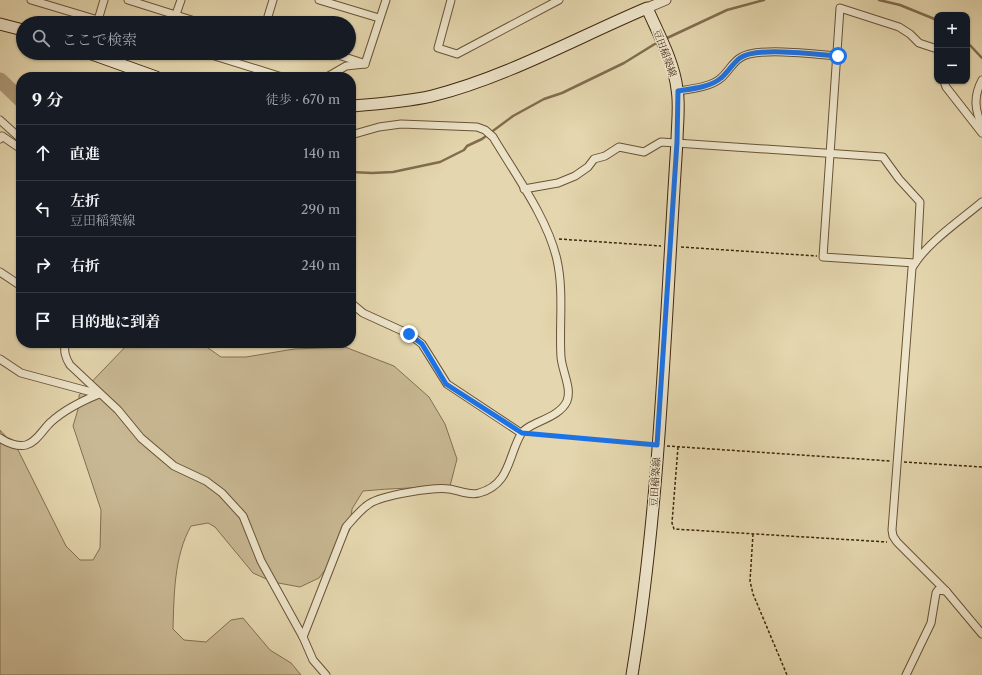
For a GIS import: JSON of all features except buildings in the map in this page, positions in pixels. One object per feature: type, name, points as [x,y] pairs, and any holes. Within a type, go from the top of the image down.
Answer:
[{"type":"main road","name":"豆田稲築線","points":[[632,675],[645,592],[657,445],[677,142],[678,90],[668,58],[647,8]]},
{"type":"main road","points":[[356,106],[397,102],[432,96],[482,80],[647,8]]},
{"type":"main road","points":[[0,24],[16,28]]},
{"type":"main road","points":[[109,60],[142,72]]},
{"type":"street","points":[[31,0],[85,16]]},
{"type":"street","points":[[99,16],[104,0]]},
{"type":"street","points":[[128,0],[179,16]]},
{"type":"street","points":[[176,15],[181,0]]},
{"type":"street","points":[[268,16],[273,0]]},
{"type":"street","points":[[319,0],[379,18]]},
{"type":"street","points":[[365,64],[386,0]]},
{"type":"street","points":[[451,0],[438,48],[457,54],[559,0]]},
{"type":"street","points":[[647,8],[666,0]]},
{"type":"street","points":[[934,48],[918,43],[910,34],[899,27],[840,8],[838,56],[823,257],[916,262],[950,227],[982,202]]},
{"type":"street","points":[[678,90],[716,81],[720,79],[741,57],[755,53],[768,52],[838,56]]},
{"type":"street","points":[[227,60],[266,72]]},
{"type":"street","points":[[353,60],[365,64]]},
{"type":"street","points":[[336,72],[346,66],[365,64]]},
{"type":"street","points":[[982,80],[976,96],[976,112],[982,126]]},
{"type":"street","points":[[945,84],[982,133]]},
{"type":"street","points":[[0,120],[16,134]]},
{"type":"street","points":[[303,637],[346,527],[358,513],[370,503],[393,496],[436,488],[478,494],[491,488],[501,478],[509,466],[522,433],[559,411],[566,402],[569,394],[561,359],[557,262],[551,239],[524,189],[493,137],[485,130],[477,127],[401,124],[379,126],[356,133]]},
{"type":"street","points":[[0,139],[2,136],[16,146]]},
{"type":"street","points":[[524,189],[558,183],[575,176],[588,167],[594,159],[605,156],[619,147],[644,152],[661,142],[883,157],[899,179],[920,202],[916,262],[911,274],[892,530],[893,536],[897,542],[946,591],[982,634]]},
{"type":"street","points":[[0,272],[16,283]]},
{"type":"street","points":[[356,307],[363,313],[409,334],[422,344],[446,384],[522,433]]},
{"type":"street","points":[[64,348],[66,359],[70,365],[99,394],[118,410],[141,438],[174,466],[206,481],[222,493],[243,516],[261,561],[303,637],[313,660],[326,675]]},
{"type":"street","points":[[0,359],[21,373],[99,394]]},
{"type":"street","points":[[0,438],[8,443],[20,446],[27,445],[35,440],[51,422],[70,408],[81,401],[99,394]]},
{"type":"street","points":[[906,675],[931,623],[936,593],[941,589],[946,591]]},
{"type":"path","points":[[551,239],[823,257]]},
{"type":"path","points":[[522,433],[657,445],[982,467]]},
{"type":"path","points":[[678,446],[672,523],[674,529],[897,542]]},
{"type":"path","points":[[753,534],[750,582],[753,594],[787,675]]},
{"type":"shaded area","points":[[124,348],[208,348],[221,357],[246,357],[294,349],[348,348],[394,366],[429,397],[445,424],[457,459],[450,486],[363,491],[352,509],[350,529],[334,558],[319,578],[300,587],[273,582],[253,573],[215,527],[208,523],[191,526],[185,538],[178,563],[173,629],[184,640],[206,642],[231,620],[243,618],[270,650],[291,663],[301,675],[0,675],[0,430],[18,450],[66,546],[80,560],[93,560],[100,548],[101,510],[73,426],[79,406],[79,395]]},
{"type":"waterway","points":[[665,39],[727,10],[764,0]]},
{"type":"waterway","points":[[879,0],[900,5],[934,19]]},
{"type":"waterway","points":[[356,172],[393,172],[440,162],[482,139],[513,116],[544,99],[562,93],[624,63],[658,42]]},
{"type":"waterway","points":[[970,45],[982,58]]},
{"type":"waterway","points":[[0,80],[16,95]]},
{"type":"route","points":[[409,334],[422,344],[446,384],[522,433],[539,436],[657,445],[677,142],[678,91],[692,89],[720,79],[741,57],[755,53],[768,52],[838,56]]}]
